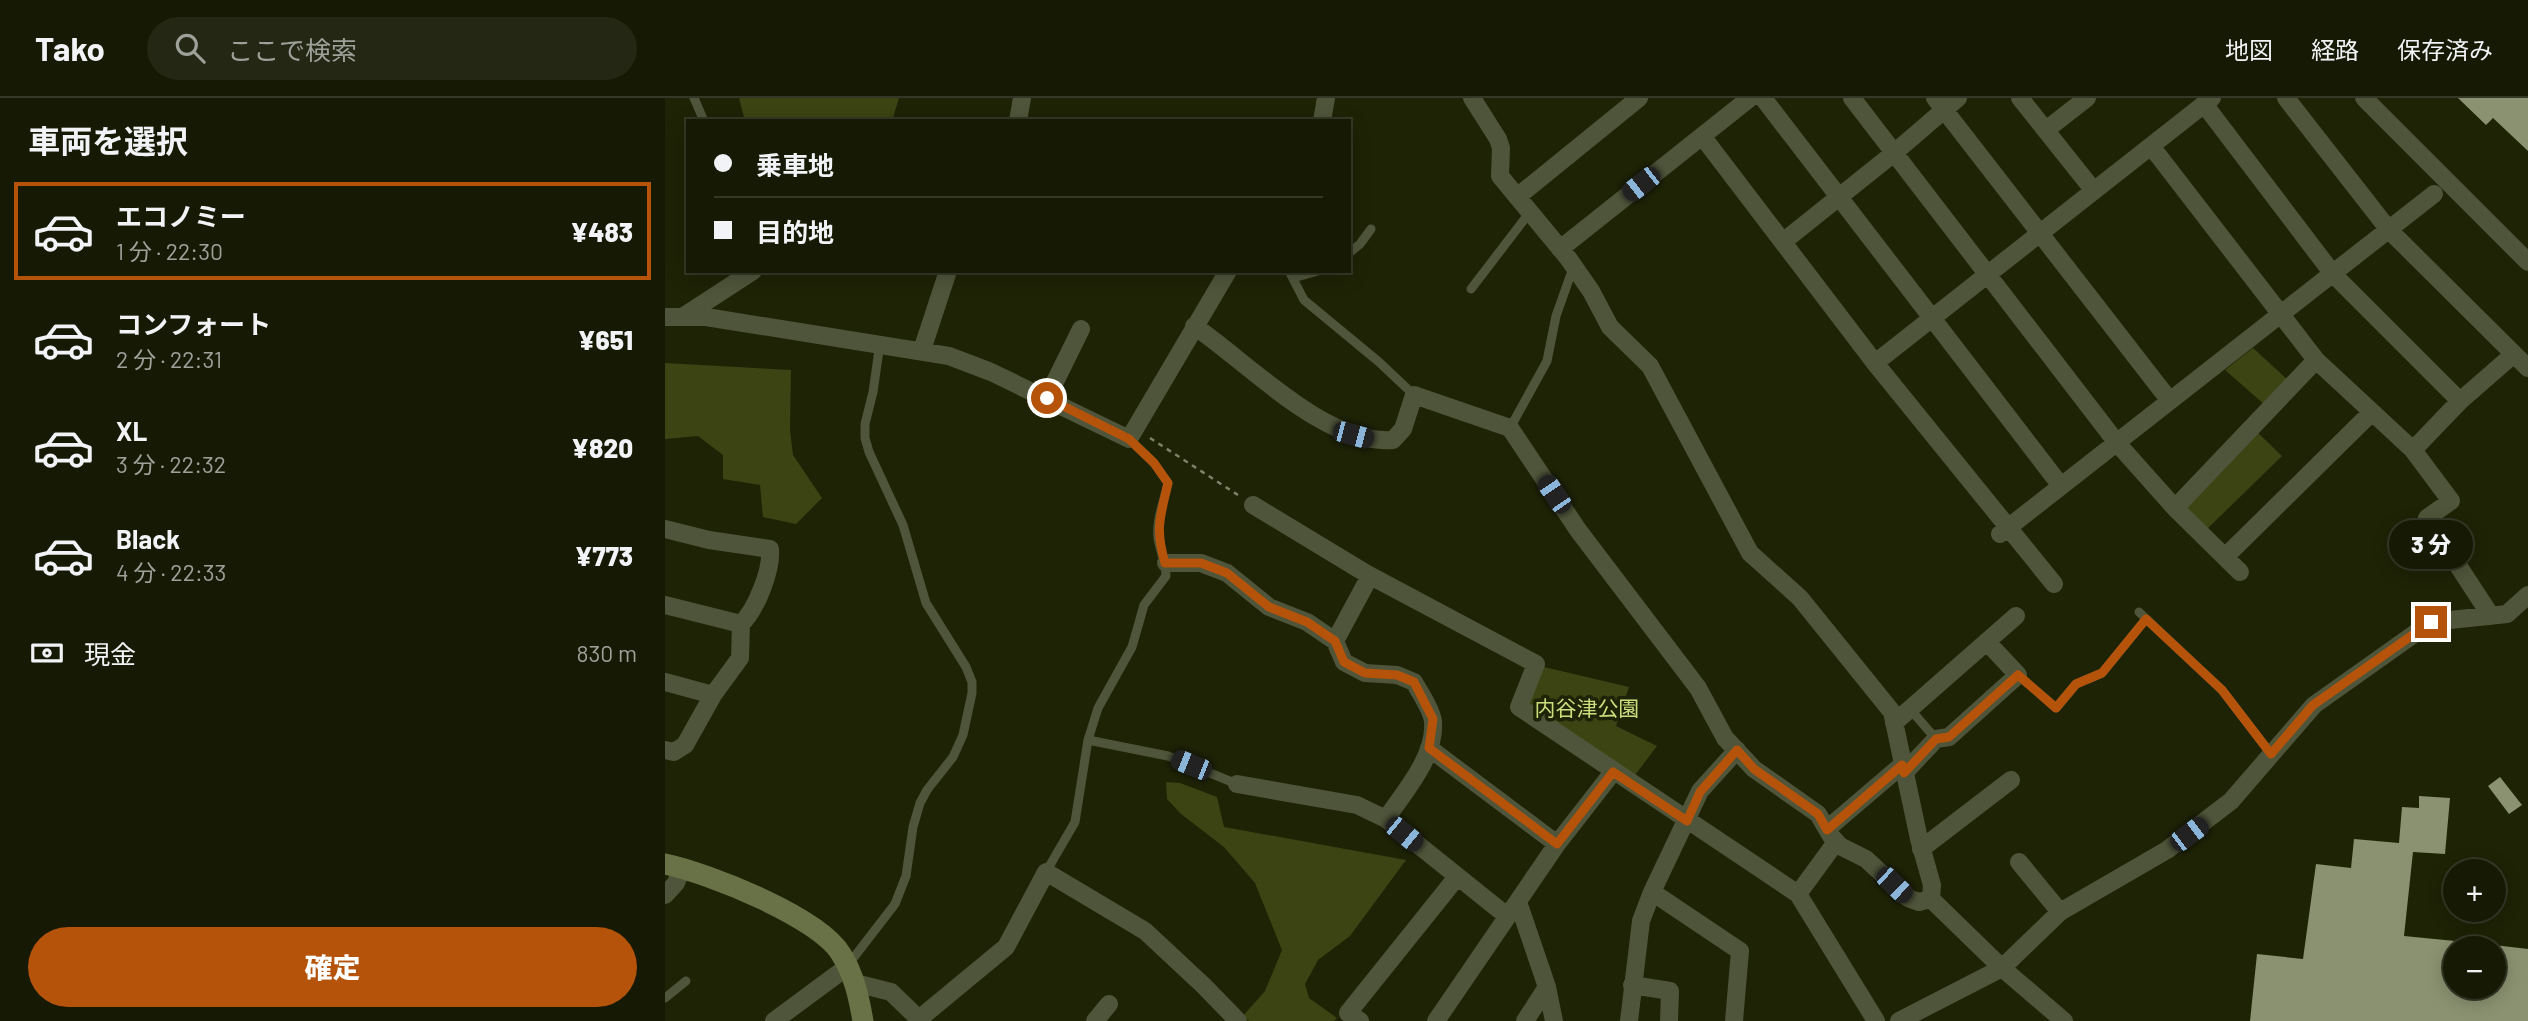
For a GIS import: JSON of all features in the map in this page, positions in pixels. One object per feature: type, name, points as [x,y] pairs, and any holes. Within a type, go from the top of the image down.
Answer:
[{"type":"street","points":[[1018,119],[1022,98]]},
{"type":"street","points":[[1322,119],[1326,98]]},
{"type":"street","points":[[1472,98],[1498,139],[1500,176],[1574,266],[1610,327],[1650,366],[1750,553],[1800,598],[1892,712],[1921,849],[1932,885],[1931,899],[2002,968],[2064,1021]]},
{"type":"street","points":[[1517,197],[1639,98]]},
{"type":"street","points":[[1560,249],[1750,98]]},
{"type":"street","points":[[1763,98],[2061,486]]},
{"type":"street","points":[[1852,98],[2117,443],[2175,508],[2240,572]]},
{"type":"street","points":[[2020,98],[2094,191]]},
{"type":"street","points":[[2046,130],[2087,98]]},
{"type":"street","points":[[2285,98],[2389,230],[2528,368]]},
{"type":"street","points":[[2364,98],[2528,261]]},
{"type":"street","points":[[1875,363],[2208,101],[2333,274],[2460,401]]},
{"type":"street","points":[[1784,240],[1894,153],[1946,102],[2040,233],[2171,401]]},
{"type":"street","points":[[1702,136],[2004,531],[2054,583]]},
{"type":"street","points":[[2151,146],[2316,360],[2413,450],[2451,501],[2427,518],[2491,616]]},
{"type":"street","points":[[2004,531],[2434,194]]},
{"type":"street","points":[[684,316],[750,273]]},
{"type":"street","points":[[922,350],[947,273]]},
{"type":"street","points":[[665,317],[706,317],[949,356],[1132,434],[1227,273]]},
{"type":"street","points":[[1194,326],[1223,346],[1281,394],[1353,435],[1377,441],[1393,440],[1403,429],[1414,395],[1510,428],[1578,530],[1697,688],[1725,738],[1754,769],[1818,814],[1840,846],[1867,859],[1908,898],[1919,902],[1931,899]]},
{"type":"street","points":[[1047,398],[1080,329]]},
{"type":"street","points":[[2413,450],[2460,401],[2514,354]]},
{"type":"street","points":[[2175,508],[2316,360]]},
{"type":"street","points":[[2225,557],[2371,412]]},
{"type":"street","points":[[1253,505],[1370,576],[1536,664],[1518,707],[1798,894],[1876,1021]]},
{"type":"street","points":[[665,529],[709,540],[770,549],[771,560],[751,614],[741,624],[740,658],[713,695],[685,745],[674,752],[665,750]]},
{"type":"street","points":[[1165,563],[1201,563],[1227,573],[1269,607],[1307,622],[1335,641],[1344,662],[1365,673],[1397,675],[1414,682],[1433,719],[1429,748],[1417,773],[1386,819]]},
{"type":"street","points":[[1335,641],[1370,576]]},
{"type":"street","points":[[1899,1021],[2002,968],[2060,912],[2167,850],[2231,801],[2313,705],[2431,622],[2507,614],[2528,595]]},
{"type":"street","points":[[665,605],[741,624]]},
{"type":"street","points":[[1894,723],[2016,616]]},
{"type":"street","points":[[1798,894],[1831,836],[1936,739],[1949,737],[2018,675],[1987,642]]},
{"type":"street","points":[[665,682],[713,695]]},
{"type":"street","points":[[1429,748],[1557,844]]},
{"type":"street","points":[[1629,1021],[1641,921],[1652,892],[1700,792],[1737,750]]},
{"type":"street","points":[[1436,1021],[1557,844],[1613,772]]},
{"type":"street","points":[[1921,849],[2011,780]]},
{"type":"street","points":[[1237,784],[1357,805],[1386,819],[1507,916]]},
{"type":"street","points":[[2019,862],[2060,912]]},
{"type":"street","points":[[665,895],[675,883],[673,866],[755,895],[800,920],[841,953],[851,975],[863,1021]]},
{"type":"street","points":[[851,975],[891,992],[921,1020],[1006,947],[1046,872],[1145,931],[1238,1021]]},
{"type":"street","points":[[1360,1021],[1348,1013],[1457,877]]},
{"type":"street","points":[[1652,892],[1740,951],[1734,1021]]},
{"type":"street","points":[[1518,902],[1547,987],[1554,1021]]},
{"type":"street","points":[[774,1021],[851,975]]},
{"type":"street","points":[[1632,985],[1670,991],[1668,1021]]},
{"type":"street","points":[[1525,1021],[1547,987]]},
{"type":"street","points":[[1095,1021],[1109,1004]]},
{"type":"lane","points":[[694,98],[703,119]]},
{"type":"lane","points":[[1471,289],[1530,212]]},
{"type":"lane","points":[[1351,251],[1371,229]]},
{"type":"lane","points":[[1510,428],[1547,361],[1556,316],[1574,266]]},
{"type":"lane","points":[[1291,274],[1304,300],[1414,395]]},
{"type":"lane","points":[[851,975],[895,904],[906,876],[913,827],[920,803],[953,757],[963,735],[972,693],[972,682],[966,667],[926,603],[903,525],[865,438],[865,424],[880,343]]},
{"type":"lane","points":[[1046,872],[1076,822],[1088,740],[1098,708],[1132,647],[1144,605],[1166,576],[1158,540],[1158,524],[1168,483],[1132,434]]},
{"type":"lane","points":[[2018,675],[2056,708],[2076,684],[2102,673],[2143,616],[2222,690],[2271,754]]},
{"type":"lane","points":[[1910,709],[1936,739]]},
{"type":"lane","points":[[1088,740],[1168,756],[1237,784]]},
{"type":"lane","points":[[665,998],[686,981]]},
{"type":"path","points":[[1132,434],[1253,505]]},
{"type":"green space","points":[[739,98],[899,98],[893,119],[744,119]]},
{"type":"green space","points":[[2253,348],[2288,380],[2265,405],[2225,370]]},
{"type":"green space","points":[[665,363],[791,370],[790,430],[793,455],[822,498],[796,524],[763,517],[760,485],[723,479],[723,455],[698,436],[665,439]]},
{"type":"green space","points":[[2255,430],[2282,456],[2204,532],[2185,512],[2185,501]]},
{"type":"green space","name":"内谷津公園","points":[[1544,667],[1629,687],[1616,726],[1657,746],[1632,779],[1531,709],[1529,700]]},
{"type":"green space","points":[[1166,782],[1180,783],[1217,797],[1224,827],[1406,860],[1350,936],[1318,960],[1305,984],[1309,998],[1337,1018],[1334,1021],[1249,1021],[1243,1016],[1265,991],[1282,950],[1255,883],[1224,847],[1181,814],[1167,799]]},
{"type":"building","points":[[2458,98],[2528,98],[2528,151],[2493,118],[2486,125]]},
{"type":"building","points":[[2500,777],[2522,805],[2509,814],[2488,786]]},
{"type":"building","points":[[2419,796],[2450,798],[2445,854],[2413,852],[2404,936],[2443,940],[2443,999],[2506,999],[2506,946],[2528,949],[2528,1021],[2250,1021],[2257,954],[2303,959],[2316,864],[2351,868],[2354,839],[2399,843],[2402,807],[2419,808]]},
{"type":"route","points":[[1047,398],[1129,439],[1154,463],[1168,483],[1158,524],[1158,540],[1165,563],[1201,563],[1227,573],[1269,607],[1307,622],[1335,641],[1344,662],[1365,673],[1397,675],[1414,682],[1433,719],[1429,748],[1557,844],[1613,772],[1687,821],[1700,792],[1737,750],[1754,769],[1818,814],[1827,830],[1902,765],[1904,773],[1936,739],[1949,737],[2018,675],[2056,708],[2076,684],[2102,673],[2146,619],[2222,690],[2271,754],[2313,705],[2431,622]]}]
